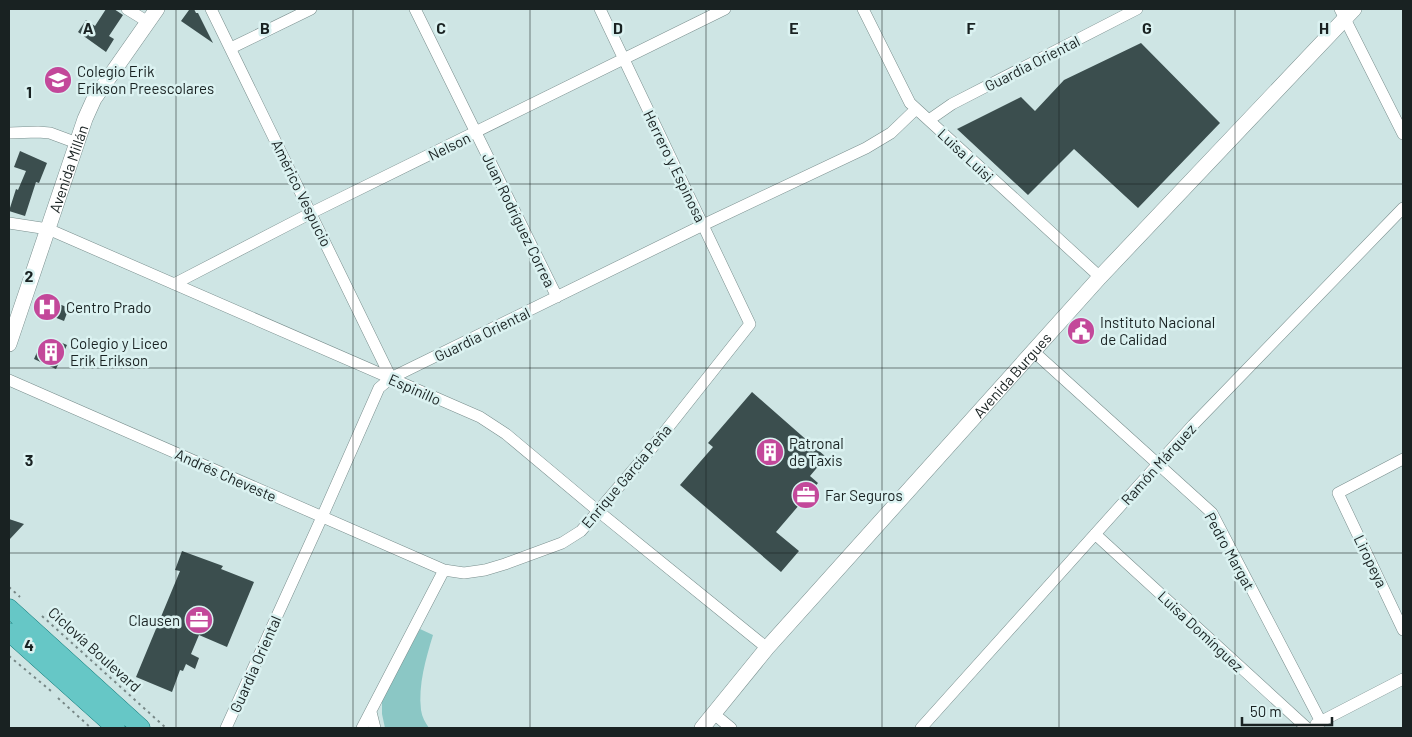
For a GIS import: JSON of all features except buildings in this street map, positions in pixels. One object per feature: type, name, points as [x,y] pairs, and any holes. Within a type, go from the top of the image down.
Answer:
[{"type":"main road","points":[[15,603],[141,728]]},
{"type":"main road","points":[[9,632],[116,728]]},
{"type":"street","points":[[127,9],[148,22]]},
{"type":"street","name":"Avenida Millán","points":[[9,344],[77,143],[94,99],[157,9]]},
{"type":"street","name":"Américo Vespucio","points":[[211,9],[390,378]]},
{"type":"street","points":[[231,48],[311,9]]},
{"type":"street","name":"Juan Rodríguez Correa","points":[[416,9],[557,298]]},
{"type":"street","name":"Herrero y Espinosa","points":[[600,9],[750,324]]},
{"type":"street","name":"Nelson","points":[[174,284],[311,213],[725,9]]},
{"type":"street","name":"Luisa Luisi","points":[[864,9],[910,103],[1100,277]]},
{"type":"street","name":"Guardia Oriental","points":[[929,120],[952,104],[1137,9]]},
{"type":"street","points":[[1346,12],[1403,134]]},
{"type":"street","name":"Avenida Burgues","points":[[702,728],[768,648],[1100,277],[1346,12]]},
{"type":"street","name":"Guardia Oriental","points":[[226,728],[322,517],[378,388],[390,378],[866,148],[891,133],[916,109]]},
{"type":"street","points":[[9,133],[44,132],[77,143]]},
{"type":"street","name":"Ramón Márquez","points":[[921,728],[1228,388],[1403,208]]},
{"type":"street","name":"Espinillo","points":[[9,223],[48,229],[492,424],[768,648]]},
{"type":"street","name":"Enrique García Peña","points":[[444,570],[464,573],[485,570],[562,543],[581,531],[650,449],[750,324]]},
{"type":"street","name":"Pedro Margat","points":[[1034,351],[1212,512],[1321,722]]},
{"type":"street","name":"Andrés Cheveste","points":[[9,380],[444,570]]},
{"type":"street","name":"Liropeya","points":[[1403,459],[1338,492],[1403,630]]},
{"type":"street","name":"Luisa Domínguez","points":[[1095,534],[1307,728]]},
{"type":"street","points":[[362,728],[444,570]]},
{"type":"street","points":[[1307,728],[1403,679]]},
{"type":"street","points":[[371,712],[376,728]]},
{"type":"street","points":[[714,714],[731,728]]},
{"type":"path","points":[[9,587],[15,603]]},
{"type":"path","name":"Ciclovía Boulevard","points":[[42,616],[166,728]]},
{"type":"path","points":[[9,656],[91,728]]},
{"type":"shaded area","points":[[420,629],[433,635],[425,662],[420,701],[421,713],[429,728],[385,728],[382,714],[382,699]]},
{"type":"place","name":"Colegio Erik Erikson Preescolares","points":[[58,80]]},
{"type":"place","name":"Centro Prado","points":[[47,307]]},
{"type":"place","name":"Instituto Nacional de Calidad","points":[[1081,331]]},
{"type":"place","name":"Colegio y Liceo Erik Erikson","points":[[51,352]]},
{"type":"place","name":"Patronal de Taxis","points":[[770,452]]},
{"type":"place","name":"Far Seguros","points":[[806,495]]},
{"type":"place","name":"Clausen","points":[[199,620]]}]
